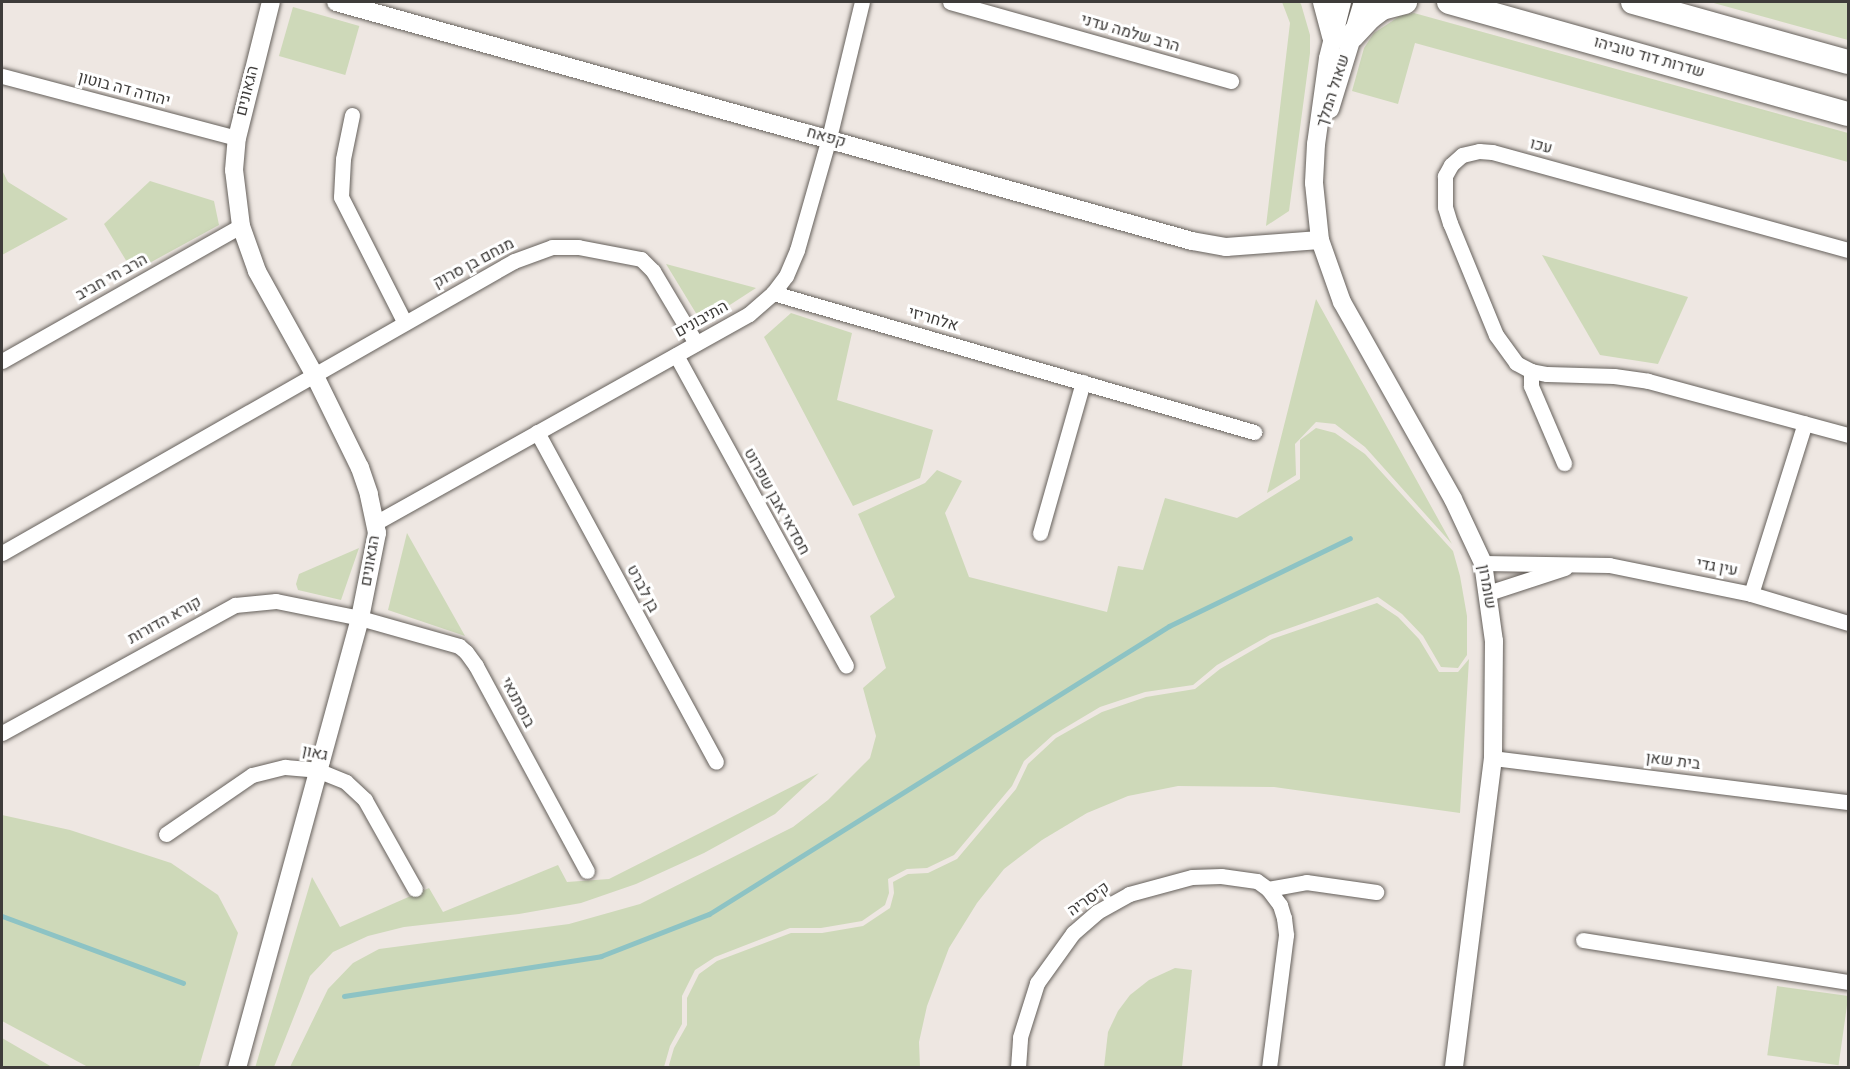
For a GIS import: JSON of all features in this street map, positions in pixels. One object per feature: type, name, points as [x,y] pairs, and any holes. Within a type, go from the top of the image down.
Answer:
[{"type":"highway","points":[[1325,2],[1343,36],[1382,8],[1406,2]]},
{"type":"highway","name":"שדרות דוד טוביהו","points":[[1449,2],[1848,114]]},
{"type":"highway","points":[[1633,2],[1848,62]]},
{"type":"street","name":"הגאונים","points":[[237,1068],[360,618],[374,557],[377,522],[360,468],[314,374],[257,271],[241,226],[234,170],[237,138],[271,2]]},
{"type":"street","name":"קפאח","points":[[336,2],[1192,241],[1226,248],[1320,240]]},
{"type":"street","name":"התיבונים","points":[[377,522],[749,314],[773,293],[786,276],[796,250],[829,138],[862,2]]},
{"type":"street","name":"הרב שלמה עדני","points":[[950,2],[1231,81]]},
{"type":"street","name":"שאול המלך","points":[[1316,144],[1343,36],[1342,2]]},
{"type":"street","name":"שאול המלך","points":[[1343,36],[1363,2]]},
{"type":"street","name":"יהודה דה בוטון","points":[[2,76],[237,138]]},
{"type":"street","points":[[352,115],[343,159],[341,197],[405,322]]},
{"type":"street","name":"שומרון","points":[[1316,144],[1314,183],[1320,240],[1342,302],[1453,499],[1483,562],[1488,593],[1494,641],[1493,758],[1454,1068]]},
{"type":"street","name":"עכו","points":[[1531,371],[1516,363],[1496,335],[1444,207],[1445,176],[1451,165],[1462,155],[1479,151],[1492,152],[1848,250]]},
{"type":"street","name":"הרב חי חביב","points":[[2,361],[241,226]]},
{"type":"street","name":"מנחם בן סרוק","points":[[314,374],[514,261],[552,247],[578,247],[641,259],[653,271],[696,344]]},
{"type":"street","name":"אלחריזי","points":[[773,293],[1254,432]]},
{"type":"street","name":"חסדאי אבן שפרוט","points":[[676,355],[846,666]]},
{"type":"street","points":[[1564,463],[1531,386],[1531,371],[1614,376],[1648,381],[1848,435]]},
{"type":"street","points":[[2,553],[314,374]]},
{"type":"street","points":[[1040,533],[1083,382]]},
{"type":"street","points":[[1751,594],[1805,423]]},
{"type":"street","name":"בן לברט","points":[[537,432],[716,762]]},
{"type":"street","name":"עין גדי","points":[[1483,562],[1609,565],[1751,594],[1848,623]]},
{"type":"street","name":"עין גדי","points":[[1488,593],[1576,564]]},
{"type":"street","name":"קורא הדורות","points":[[2,733],[235,605],[276,601],[360,618]]},
{"type":"street","name":"בוסתנאי","points":[[360,618],[459,646],[466,652],[476,666],[586,872]]},
{"type":"street","name":"בית שאן","points":[[1493,758],[1848,802]]},
{"type":"street","name":"גאון","points":[[166,834],[252,776],[285,767],[317,770],[346,782],[365,800],[415,889]]},
{"type":"street","name":"קיסריה","points":[[1018,1068],[1020,1037],[1037,983],[1073,933],[1097,912],[1129,894],[1192,877],[1241,878],[1257,882],[1268,889]]},
{"type":"street","points":[[1269,1068],[1286,935],[1280,905],[1268,889],[1306,882],[1376,892]]},
{"type":"street","points":[[1584,940],[1848,982]]},
{"type":"green space","points":[[1282,2],[1301,4],[1310,35],[1310,53],[1289,211],[1266,226],[1290,23]]},
{"type":"green space","points":[[1710,2],[1848,2],[1848,40]]},
{"type":"green space","points":[[293,7],[359,26],[345,75],[279,56]]},
{"type":"green space","points":[[1414,13],[1848,133],[1848,162],[1415,43],[1398,104],[1352,91],[1364,48],[1374,33],[1400,16]]},
{"type":"green space","points":[[2,170],[8,182],[68,219],[2,255]]},
{"type":"green space","points":[[150,181],[214,201],[219,225],[133,272],[104,224]]},
{"type":"green space","points":[[1542,255],[1688,297],[1658,364],[1600,355]]},
{"type":"green space","points":[[666,264],[756,288],[702,323]]},
{"type":"green space","points":[[1316,299],[1452,544],[1365,447],[1335,424],[1316,422],[1295,444],[1296,475],[1267,493]]},
{"type":"green space","points":[[791,313],[852,333],[837,400],[933,430],[920,478],[853,506],[764,337]]},
{"type":"green space","points":[[1316,428],[1335,433],[1365,454],[1453,551],[1467,616],[1467,655],[1458,668],[1441,667],[1423,636],[1402,614],[1378,597],[1270,635],[1217,665],[1193,685],[1145,692],[1100,707],[1053,735],[1024,761],[1012,786],[954,855],[927,868],[907,869],[888,879],[889,893],[885,905],[862,921],[821,928],[790,928],[715,957],[695,970],[682,996],[682,1024],[670,1046],[664,1067],[290,1067],[328,989],[353,963],[379,949],[569,924],[640,904],[793,827],[828,800],[870,758],[876,736],[863,688],[886,668],[870,616],[895,597],[858,514],[925,483],[937,470],[962,481],[945,513],[969,577],[1107,612],[1118,566],[1143,570],[1165,498],[1237,518],[1300,479],[1300,440]]},
{"type":"green space","points":[[407,533],[465,636],[388,610]]},
{"type":"green space","points":[[359,548],[341,600],[298,590],[296,584],[299,574]]},
{"type":"green space","points":[[1377,603],[1398,617],[1419,639],[1439,672],[1458,672],[1469,659],[1460,813],[1274,787],[1178,786],[1128,796],[1087,813],[1042,840],[1004,869],[977,903],[949,948],[927,1006],[919,1042],[920,1067],[671,1068],[669,1065],[674,1048],[687,1025],[687,998],[699,974],[717,961],[791,933],[822,933],[863,926],[890,908],[894,893],[893,882],[908,874],[928,873],[957,859],[1016,789],[1028,764],[1056,738],[1102,712],[1146,697],[1195,689],[1220,669],[1272,639]]},
{"type":"green space","points":[[819,773],[775,814],[704,853],[636,884],[581,903],[519,914],[404,927],[368,936],[333,952],[310,976],[274,1067],[255,1068],[312,877],[340,927],[429,888],[443,912],[558,865],[567,882],[609,879]]},
{"type":"green space","points":[[2,815],[70,830],[171,863],[218,895],[238,933],[199,1067],[88,1067],[2,1021]]},
{"type":"green space","points":[[1175,968],[1192,970],[1182,1067],[1104,1067],[1108,1032],[1118,1011],[1130,995],[1149,980]]},
{"type":"green space","points":[[1777,986],[1848,996],[1839,1065],[1767,1055]]},
{"type":"green space","points":[[2,1038],[52,1067],[2,1067]]},
{"type":"waterway","points":[[344,996],[601,956],[709,914],[1169,626],[1350,538]]},
{"type":"waterway","points":[[2,916],[183,983]]}]
